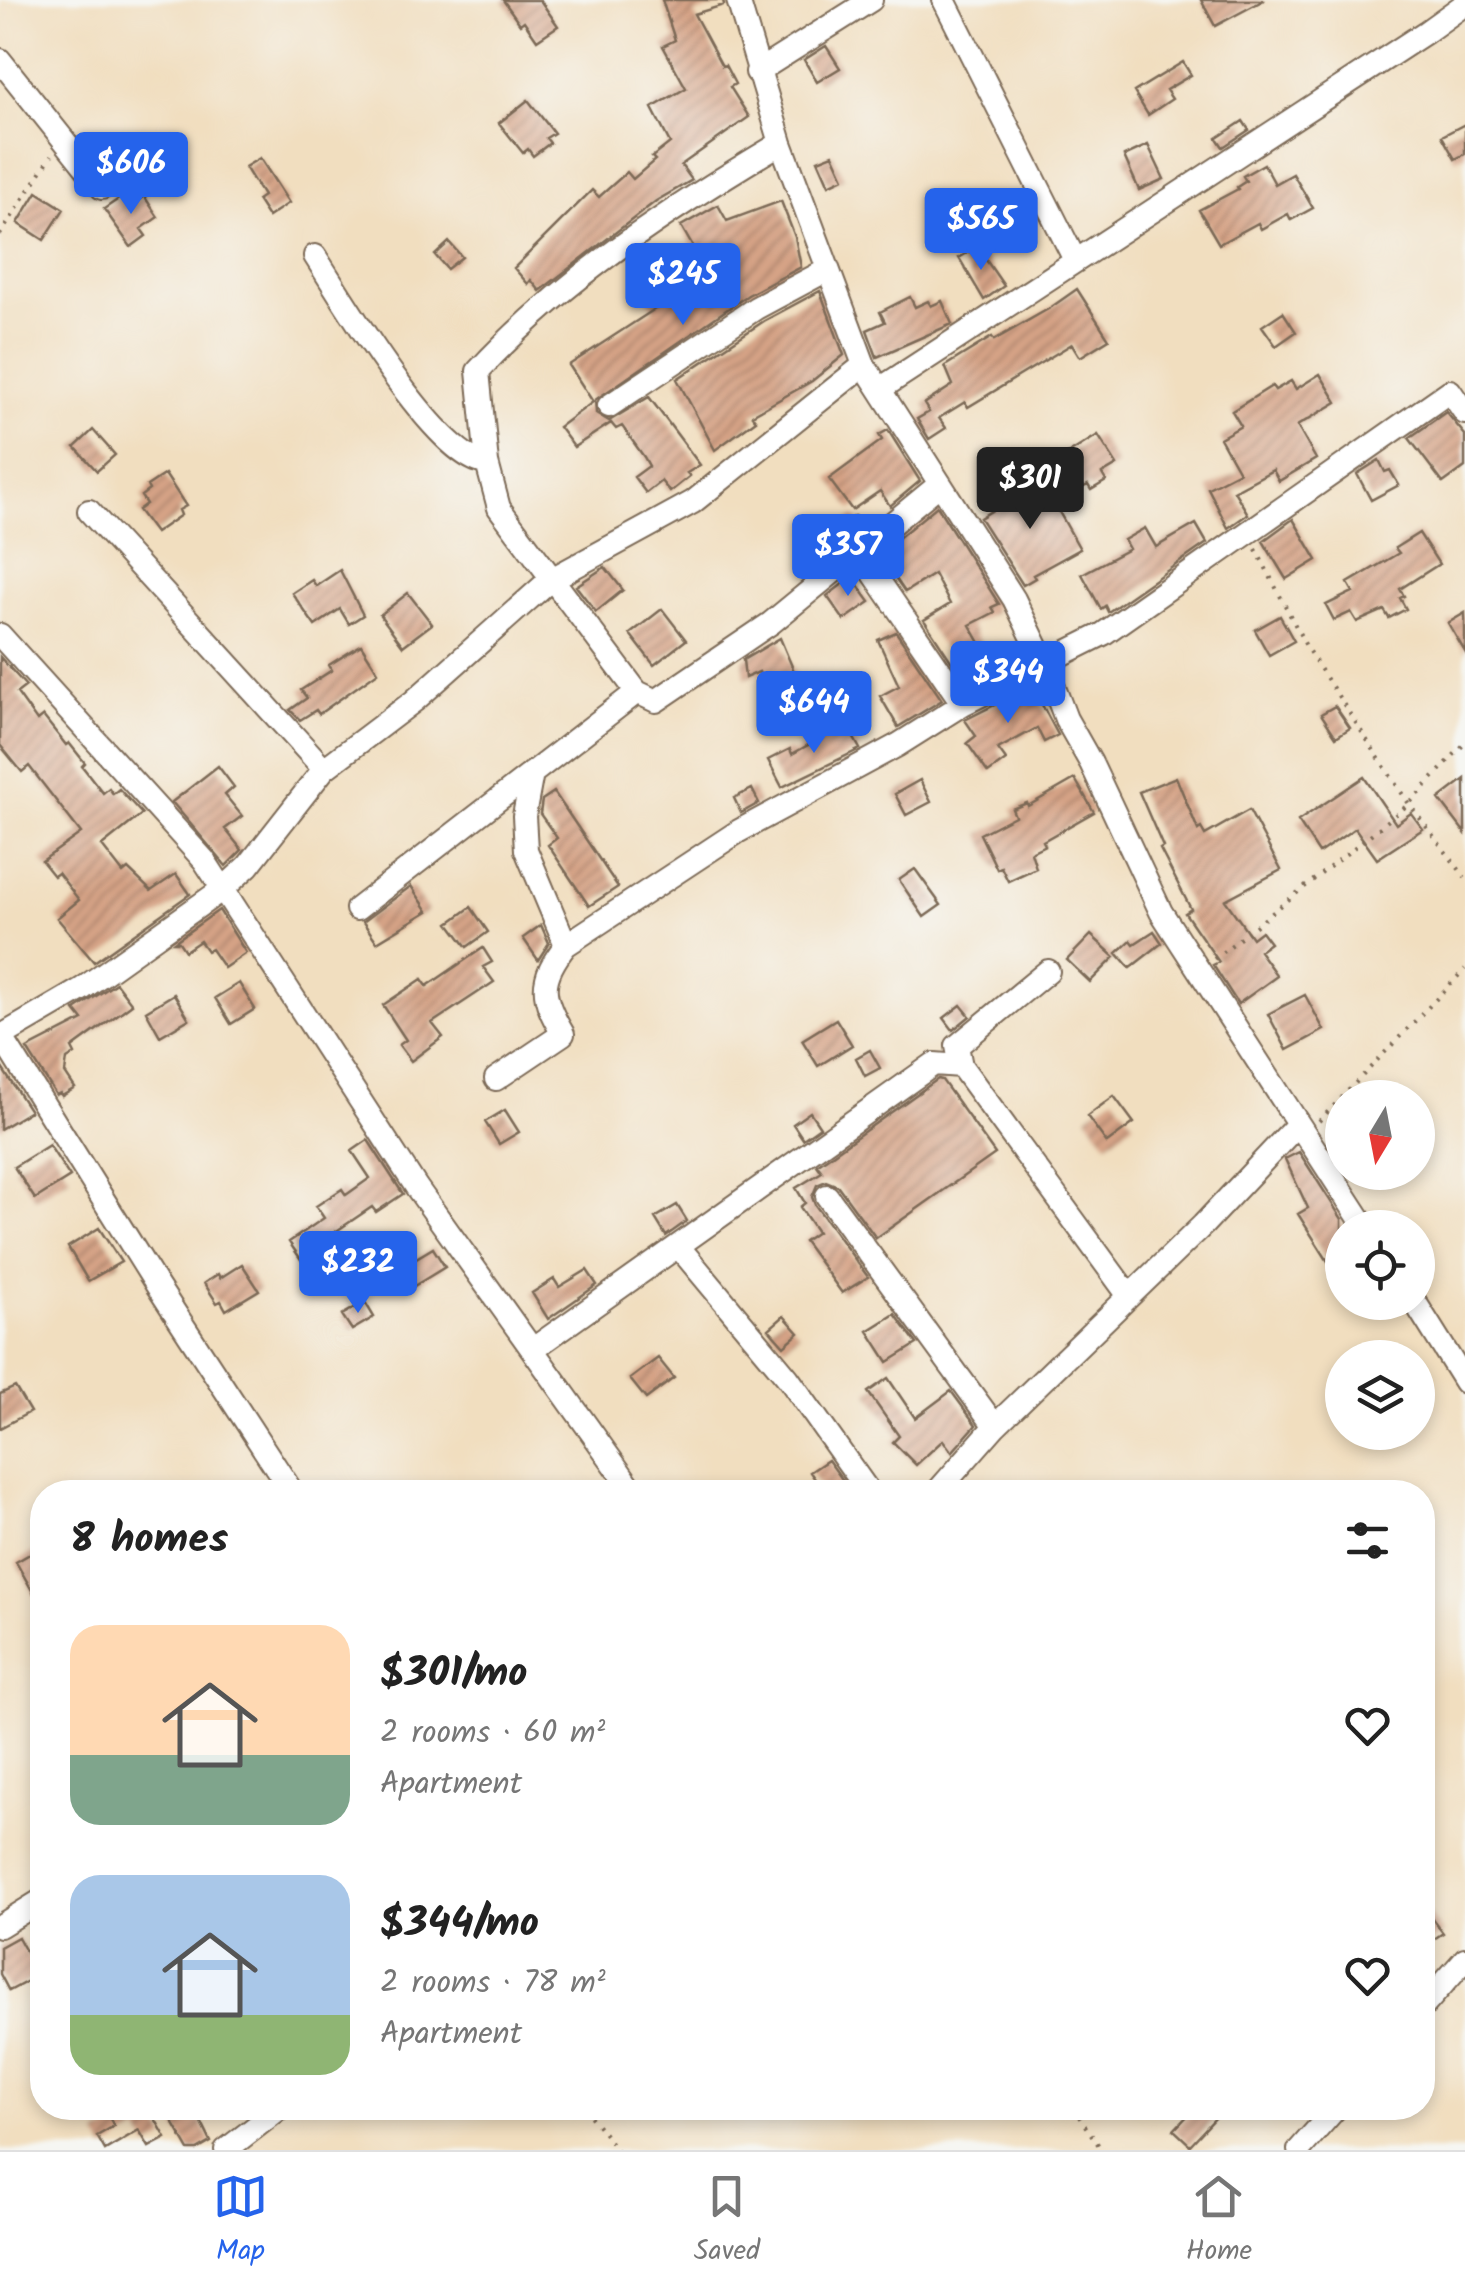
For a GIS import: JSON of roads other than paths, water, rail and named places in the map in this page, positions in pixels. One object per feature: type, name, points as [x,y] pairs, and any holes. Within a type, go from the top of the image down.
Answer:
[{"type":"street","points":[[738,0],[781,143],[864,365],[1014,599],[1066,718],[1092,764],[1161,912],[1354,1210]]},
{"type":"street","points":[[757,72],[872,0]]},
{"type":"street","points":[[944,0],[1075,260]]},
{"type":"street","points":[[880,389],[1465,4]]},
{"type":"street","points":[[0,60],[102,188]]},
{"type":"street","points":[[781,143],[661,217],[514,332],[478,370],[487,463],[499,508],[636,692],[656,701],[771,623],[940,484]]},
{"type":"street","points":[[314,256],[433,428],[475,463],[487,463]]},
{"type":"street","points":[[609,406],[756,308],[826,270]]},
{"type":"street","points":[[284,1480],[1,1036],[82,990],[224,888],[248,866],[324,769],[414,701],[550,580],[693,502],[864,365]]},
{"type":"street","points":[[496,1079],[563,1034],[546,1006],[545,980],[552,962],[566,944],[739,831],[898,745],[963,704],[1103,634],[1450,390],[1465,413]]},
{"type":"street","points":[[89,511],[324,769]]},
{"type":"street","points":[[859,552],[963,704]]},
{"type":"street","points":[[0,636],[204,860],[417,1188],[626,1480]]},
{"type":"street","points":[[357,909],[636,692]]},
{"type":"street","points":[[532,774],[524,816],[526,850],[566,944]]},
{"type":"street","points":[[1048,970],[956,1046],[960,1066],[1129,1296]]},
{"type":"street","points":[[534,1349],[934,1064],[960,1066]]},
{"type":"street","points":[[948,1480],[996,1426],[1302,1129]]},
{"type":"street","points":[[827,1196],[996,1426]]},
{"type":"street","points":[[678,1246],[788,1378],[860,1480]]},
{"type":"street","points":[[1426,1320],[1465,1382]]},
{"type":"street","points":[[0,1926],[30,1907]]},
{"type":"street","points":[[1435,1993],[1465,1959]]},
{"type":"street","points":[[226,2150],[265,2120]]},
{"type":"street","points":[[1299,2150],[1325,2120]]}]
